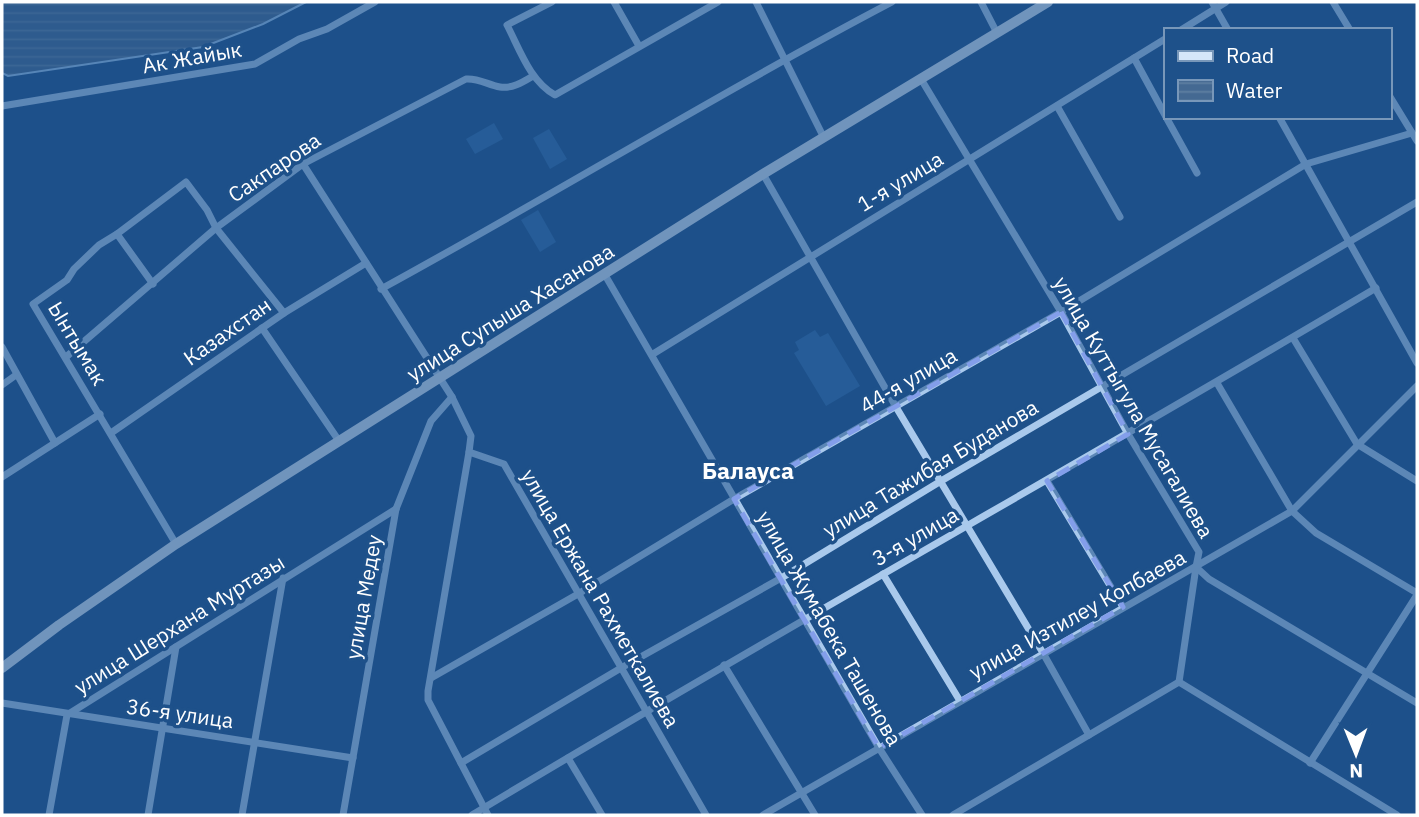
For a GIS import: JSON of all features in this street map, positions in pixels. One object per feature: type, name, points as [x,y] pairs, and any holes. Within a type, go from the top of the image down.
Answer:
[{"type":"street","name":"Ак Жайык","points":[[2,106],[255,64],[375,2]]},
{"type":"street","points":[[552,2],[507,25],[533,76],[545,90],[555,95],[718,2]]},
{"type":"street","points":[[614,2],[639,46]]},
{"type":"street","points":[[756,2],[824,138]]},
{"type":"street","points":[[381,289],[512,217],[785,58],[892,2]]},
{"type":"street","points":[[982,2],[997,33]]},
{"type":"street","name":"улица Супыша Хасанова","points":[[2,668],[176,544],[763,174],[1048,2]]},
{"type":"street","points":[[1184,28],[1214,5],[1226,2]]},
{"type":"street","points":[[1333,2],[1349,28]]},
{"type":"street","points":[[1214,5],[1227,28]]},
{"type":"street","name":"1-я улица","points":[[653,355],[1164,40]]},
{"type":"street","points":[[1134,58],[1164,112]]},
{"type":"street","name":"Сакпарова","points":[[66,357],[216,228],[303,163],[466,79],[475,79],[502,88],[515,86],[533,76]]},
{"type":"street","name":"улица Куттыгула Мусагалиева","points":[[921,79],[1061,312],[1128,434],[1199,552],[1196,568],[1209,579],[1417,703]]},
{"type":"street","points":[[1391,98],[1417,141]]},
{"type":"street","points":[[1057,106],[1120,218]]},
{"type":"street","points":[[1168,119],[1197,173]]},
{"type":"street","points":[[1280,119],[1417,363]]},
{"type":"street","name":"44-я улица","points":[[431,678],[578,594],[734,499],[1061,312],[1306,164],[1412,133]]},
{"type":"street","points":[[303,163],[381,289],[453,397],[471,436],[428,700],[486,812]]},
{"type":"street","points":[[763,174],[896,407],[1043,653],[1088,735]]},
{"type":"street","name":"Ынтымак","points":[[176,544],[33,304],[67,280],[74,269],[99,245],[186,182],[207,210],[216,228]]},
{"type":"street","name":"улица Тажибая Буданова","points":[[461,763],[621,668],[783,577],[941,481],[1417,202]]},
{"type":"street","points":[[216,228],[284,313]]},
{"type":"street","points":[[117,234],[153,284]]},
{"type":"street","name":"Казахстан","points":[[111,433],[284,313],[366,263]]},
{"type":"street","name":"улица Жумабека Ташенова","points":[[605,275],[880,748],[922,815]]},
{"type":"street","name":"3-я улица","points":[[472,815],[486,812],[568,758],[724,665],[1217,383],[1376,288]]},
{"type":"street","points":[[262,328],[340,441]]},
{"type":"street","points":[[1293,338],[1357,444],[1417,481]]},
{"type":"street","points":[[2,347],[55,443]]},
{"type":"street","points":[[2,385],[16,375]]},
{"type":"street","points":[[1217,383],[1292,511],[1315,533],[1417,594],[1310,763]]},
{"type":"street","name":"улица Изтилеу Копбаева","points":[[763,815],[1292,511],[1417,386]]},
{"type":"street","name":"улица Медеу","points":[[343,815],[396,509],[431,421],[453,397]]},
{"type":"street","points":[[2,477],[100,414]]},
{"type":"street","name":"улица Ержана Рахметкалиева","points":[[469,452],[504,464],[706,815]]},
{"type":"street","points":[[1047,481],[1123,607]]},
{"type":"street","name":"улица Шерхана Муртазы","points":[[49,815],[67,715],[396,509]]},
{"type":"street","points":[[1179,682],[1196,568]]},
{"type":"street","points":[[883,574],[960,701]]},
{"type":"street","points":[[242,815],[283,578]]},
{"type":"street","points":[[148,815],[176,646]]},
{"type":"street","points":[[724,665],[815,815]]},
{"type":"street","points":[[953,815],[1179,682]]},
{"type":"street","points":[[1179,682],[1397,815]]},
{"type":"street","name":"36-я улица","points":[[2,703],[353,758]]},
{"type":"street","points":[[568,758],[602,815]]},
{"type":"highlighted area","points":[[1061,312],[1128,434],[1047,481],[1123,607],[879,748],[734,499]]},
{"type":"shaded area","points":[[494,123],[503,139],[475,154],[466,139]]},
{"type":"shaded area","points":[[549,129],[567,159],[550,169],[533,138]]},
{"type":"shaded area","points":[[538,210],[556,242],[540,252],[521,220]]},
{"type":"shaded area","points":[[815,330],[820,337],[828,333],[860,386],[826,406],[794,353],[799,350],[795,342]]},
{"type":"water","points":[[2,2],[306,2],[263,24],[203,47],[8,76],[2,73]]},
{"type":"district","name":"Балауса","points":[[748,470]]}]
